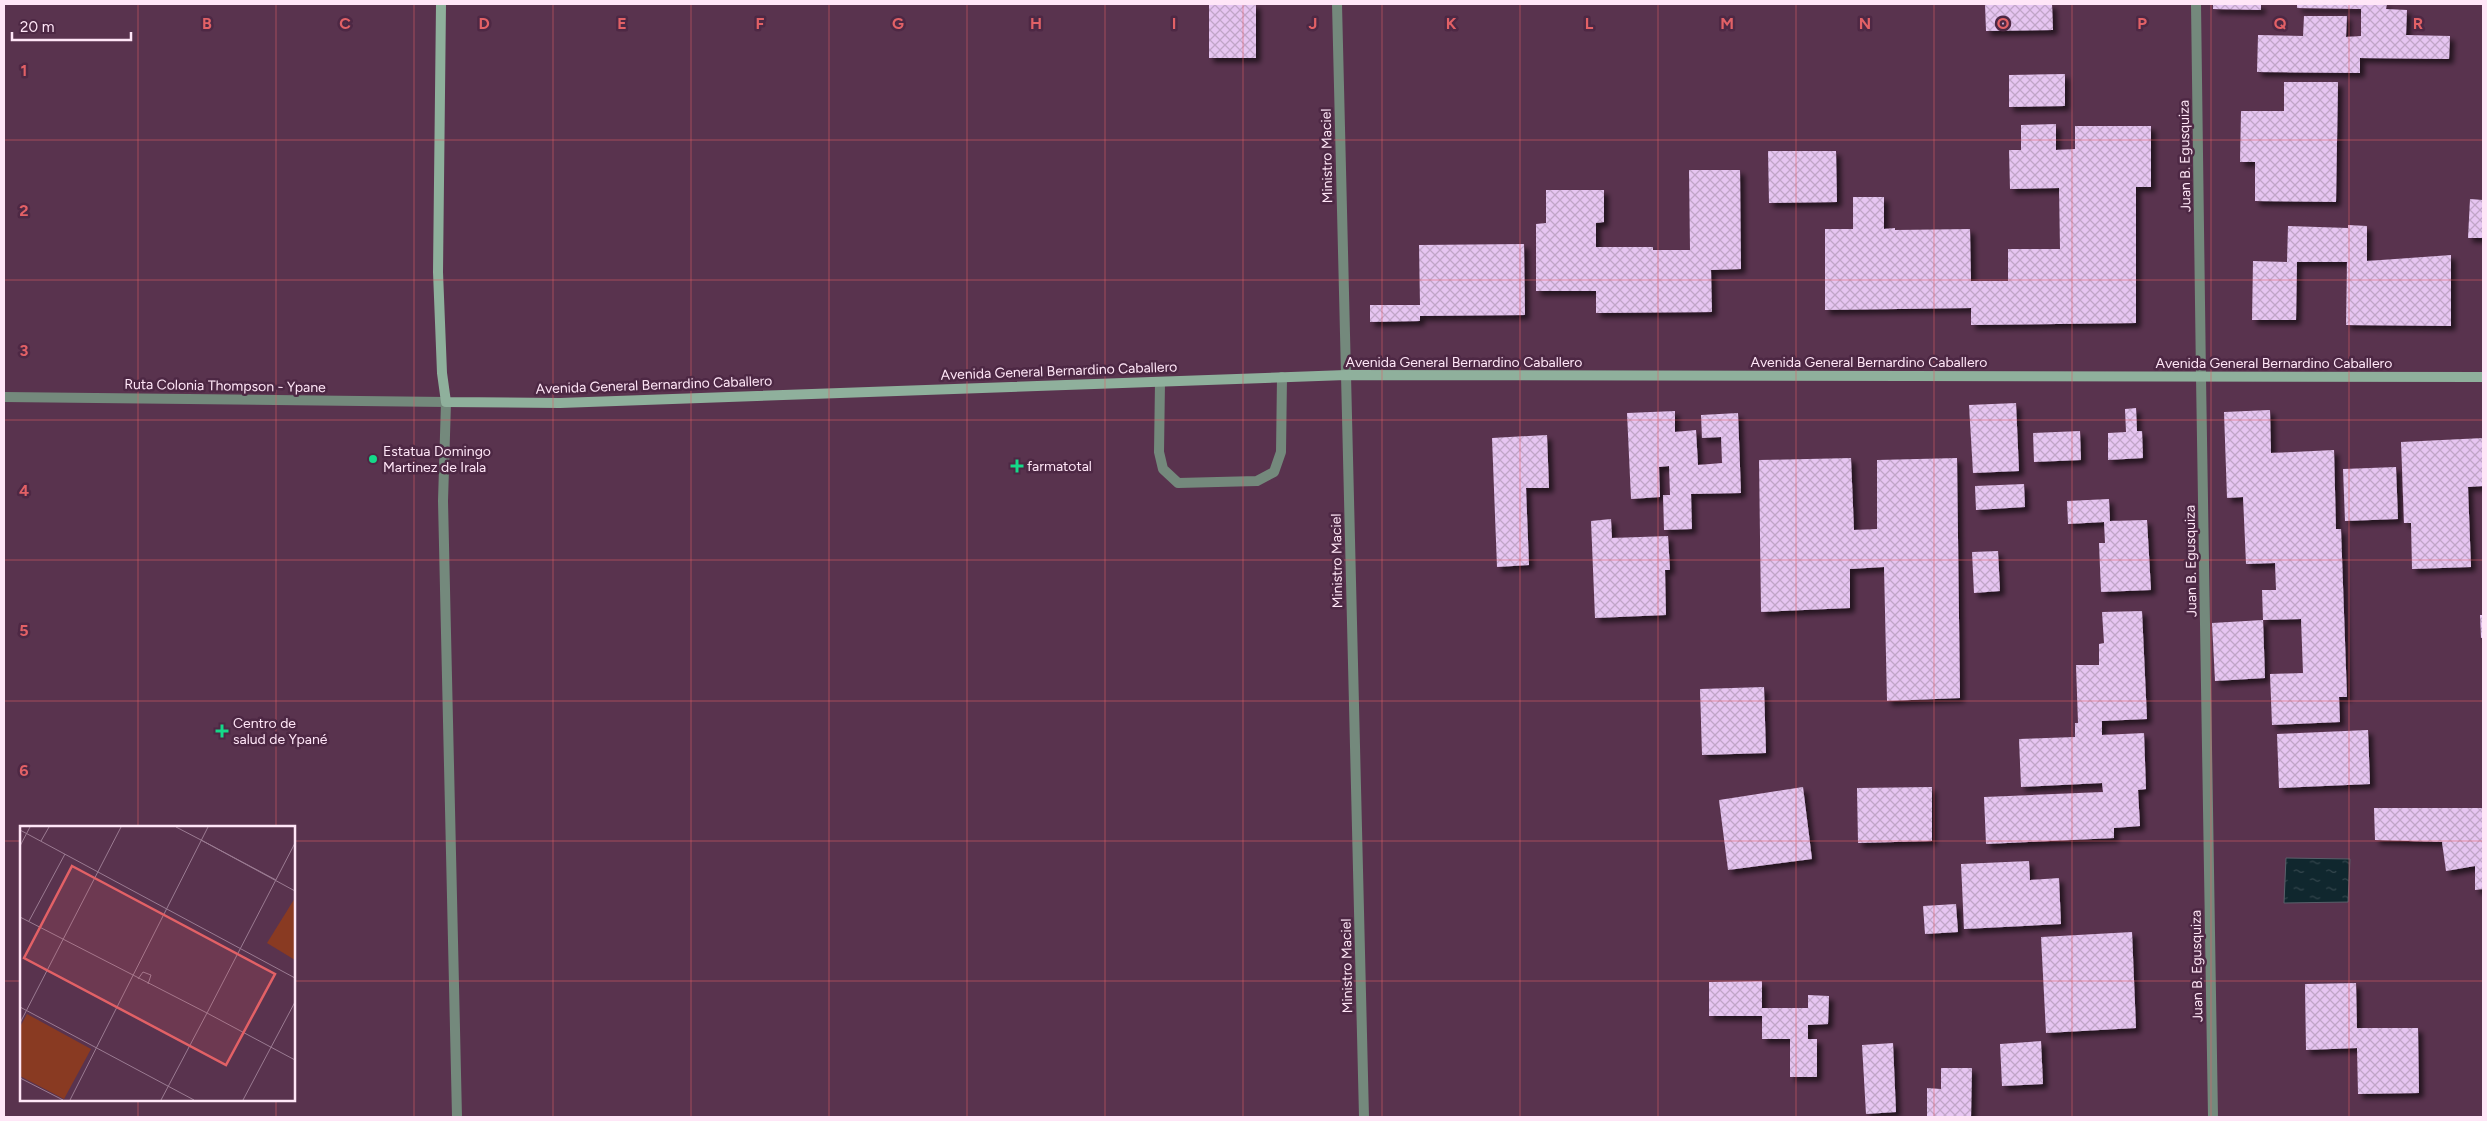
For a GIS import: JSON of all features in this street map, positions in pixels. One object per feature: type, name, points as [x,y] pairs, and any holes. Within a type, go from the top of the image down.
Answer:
[{"type":"main road","points":[[441,4],[438,272],[442,373],[446,402]]},
{"type":"main road","name":"Avenida General Bernardino Caballero","points":[[446,402],[560,403],[1346,375],[2483,377]]},
{"type":"street","name":"Ministro Maciel","points":[[1337,4],[1364,1117]]},
{"type":"street","name":"Juan B. Egusquiza","points":[[2196,4],[2214,1117]]},
{"type":"street","points":[[1160,382],[1159,452],[1162,468],[1178,483],[1257,481],[1274,472],[1281,452],[1282,377]]},
{"type":"street","name":"Ruta Colonia Thompson - Ypane","points":[[4,397],[446,402]]},
{"type":"street","points":[[446,402],[443,501],[457,1117]]},
{"type":"water","points":[[2286,858],[2350,859],[2348,902],[2284,903]]},
{"type":"building","points":[[1209,4],[1256,4],[1256,58],[1209,58]]},
{"type":"building","points":[[1985,4],[2052,4],[2053,30],[1986,31]]},
{"type":"building","points":[[2213,4],[2261,4],[2261,10],[2213,9]]},
{"type":"building","points":[[2297,4],[2387,4],[2386,9],[2407,10],[2406,35],[2450,36],[2449,59],[2360,58],[2360,73],[2257,72],[2258,35],[2303,36],[2304,16],[2347,16],[2346,37],[2361,36],[2361,9],[2297,8]]},
{"type":"building","points":[[2065,74],[2065,106],[2009,107],[2009,75]]},
{"type":"building","points":[[2284,82],[2338,82],[2336,202],[2255,201],[2255,162],[2240,162],[2241,111],[2284,111]]},
{"type":"building","points":[[2056,124],[2056,150],[2075,149],[2075,126],[2151,126],[2151,187],[2136,187],[2136,323],[1971,325],[1971,308],[1825,310],[1825,229],[1853,229],[1853,197],[1884,197],[1884,229],[1970,229],[1971,281],[2008,281],[2008,249],[2060,249],[2059,188],[2010,189],[2009,150],[2021,150],[2021,125]]},
{"type":"building","points":[[1768,151],[1836,151],[1837,202],[1769,203]]},
{"type":"building","points":[[1689,170],[1740,170],[1741,269],[1711,270],[1712,312],[1596,313],[1596,291],[1536,291],[1536,224],[1546,223],[1546,190],[1604,190],[1604,222],[1596,223],[1596,247],[1653,247],[1653,250],[1690,250]]},
{"type":"building","points":[[2470,199],[2483,200],[2483,238],[2468,238]]},
{"type":"building","points":[[2348,225],[2367,226],[2367,261],[2451,255],[2451,326],[2346,325],[2347,262],[2297,262],[2296,320],[2252,320],[2253,261],[2287,262],[2288,226],[2348,228]]},
{"type":"building","points":[[1524,244],[1525,315],[1420,316],[1420,321],[1370,322],[1370,305],[1420,305],[1419,245]]},
{"type":"building","points":[[2016,403],[2019,471],[1973,473],[1969,405]]},
{"type":"building","points":[[2136,408],[2137,431],[2142,431],[2143,458],[2108,460],[2108,433],[2126,432],[2125,409]]},
{"type":"building","points":[[2270,410],[2271,453],[2334,450],[2336,529],[2341,529],[2347,697],[2339,697],[2340,722],[2272,725],[2270,674],[2303,673],[2301,619],[2263,620],[2262,590],[2276,590],[2275,563],[2246,564],[2243,497],[2227,498],[2224,412]]},
{"type":"building","points":[[1675,411],[1675,432],[1696,430],[1698,465],[1722,463],[1721,437],[1702,438],[1701,415],[1738,413],[1741,493],[1691,494],[1692,529],[1664,530],[1663,495],[1670,495],[1669,466],[1659,467],[1660,497],[1631,499],[1627,413]]},
{"type":"building","points":[[2080,431],[2081,460],[2034,462],[2033,433]]},
{"type":"building","points":[[1547,435],[1549,488],[1526,488],[1529,565],[1497,567],[1492,438]]},
{"type":"building","points":[[2483,438],[2483,486],[2468,487],[2471,567],[2412,569],[2411,523],[2404,523],[2401,442]]},
{"type":"building","points":[[1851,458],[1854,530],[1877,529],[1877,460],[1957,458],[1960,698],[1887,701],[1884,567],[1850,569],[1850,608],[1761,612],[1759,460]]},
{"type":"building","points":[[2396,467],[2398,519],[2345,521],[2343,469]]},
{"type":"building","points":[[2024,484],[2025,507],[1976,510],[1975,486]]},
{"type":"building","points":[[2109,499],[2110,521],[2147,520],[2151,590],[2101,592],[2099,543],[2105,543],[2104,522],[2068,524],[2067,501]]},
{"type":"building","points":[[1611,519],[1612,538],[1668,536],[1670,570],[1665,570],[1666,615],[1595,618],[1591,521]]},
{"type":"building","points":[[1998,551],[2000,591],[1974,593],[1972,552]]},
{"type":"building","points":[[2142,611],[2147,719],[2102,721],[2102,735],[2144,733],[2146,789],[2138,790],[2140,826],[2114,828],[2114,838],[1986,844],[1984,797],[2103,792],[2102,783],[2021,787],[2019,739],[2075,737],[2075,723],[2078,723],[2076,665],[2099,665],[2099,644],[2104,643],[2102,612]]},
{"type":"building","points":[[2480,615],[2483,615],[2483,638],[2481,638]]},
{"type":"building","points":[[2263,620],[2265,678],[2215,681],[2212,623]]},
{"type":"building","points":[[1764,687],[1766,753],[1702,755],[1700,689]]},
{"type":"building","points":[[2368,730],[2370,784],[2279,788],[2277,734]]},
{"type":"building","points":[[1803,787],[1812,859],[1728,870],[1719,800]]},
{"type":"building","points":[[1932,787],[1932,841],[1858,843],[1857,788]]},
{"type":"building","points":[[2374,808],[2483,808],[2483,889],[2475,890],[2475,866],[2446,871],[2442,842],[2375,840]]},
{"type":"building","points":[[2029,861],[2030,880],[2059,878],[2061,924],[1964,929],[1961,864]]},
{"type":"building","points":[[1956,904],[1958,932],[1925,934],[1923,906]]},
{"type":"building","points":[[2132,932],[2136,1028],[2046,1033],[2041,937]]},
{"type":"building","points":[[1762,981],[1762,1008],[1808,1008],[1808,995],[1829,996],[1828,1024],[1808,1025],[1808,1039],[1817,1039],[1817,1077],[1790,1077],[1790,1039],[1762,1039],[1762,1016],[1709,1016],[1709,982]]},
{"type":"building","points":[[2356,983],[2357,1028],[2418,1028],[2419,1093],[2358,1094],[2357,1048],[2306,1050],[2305,984]]},
{"type":"building","points":[[2041,1041],[2043,1084],[2002,1086],[2000,1044]]},
{"type":"building","points":[[1893,1043],[1896,1112],[1866,1114],[1862,1045]]},
{"type":"building","points":[[1941,1068],[1972,1068],[1971,1117],[1927,1117],[1927,1088],[1941,1089]]},
{"type":"place","name":"Estatua Domingo Martinez de Irala","points":[[373,459]]},
{"type":"place","name":"farmatotal","points":[[1017,466]]},
{"type":"place","name":"Centro de salud de Ypané","points":[[222,731]]}]
